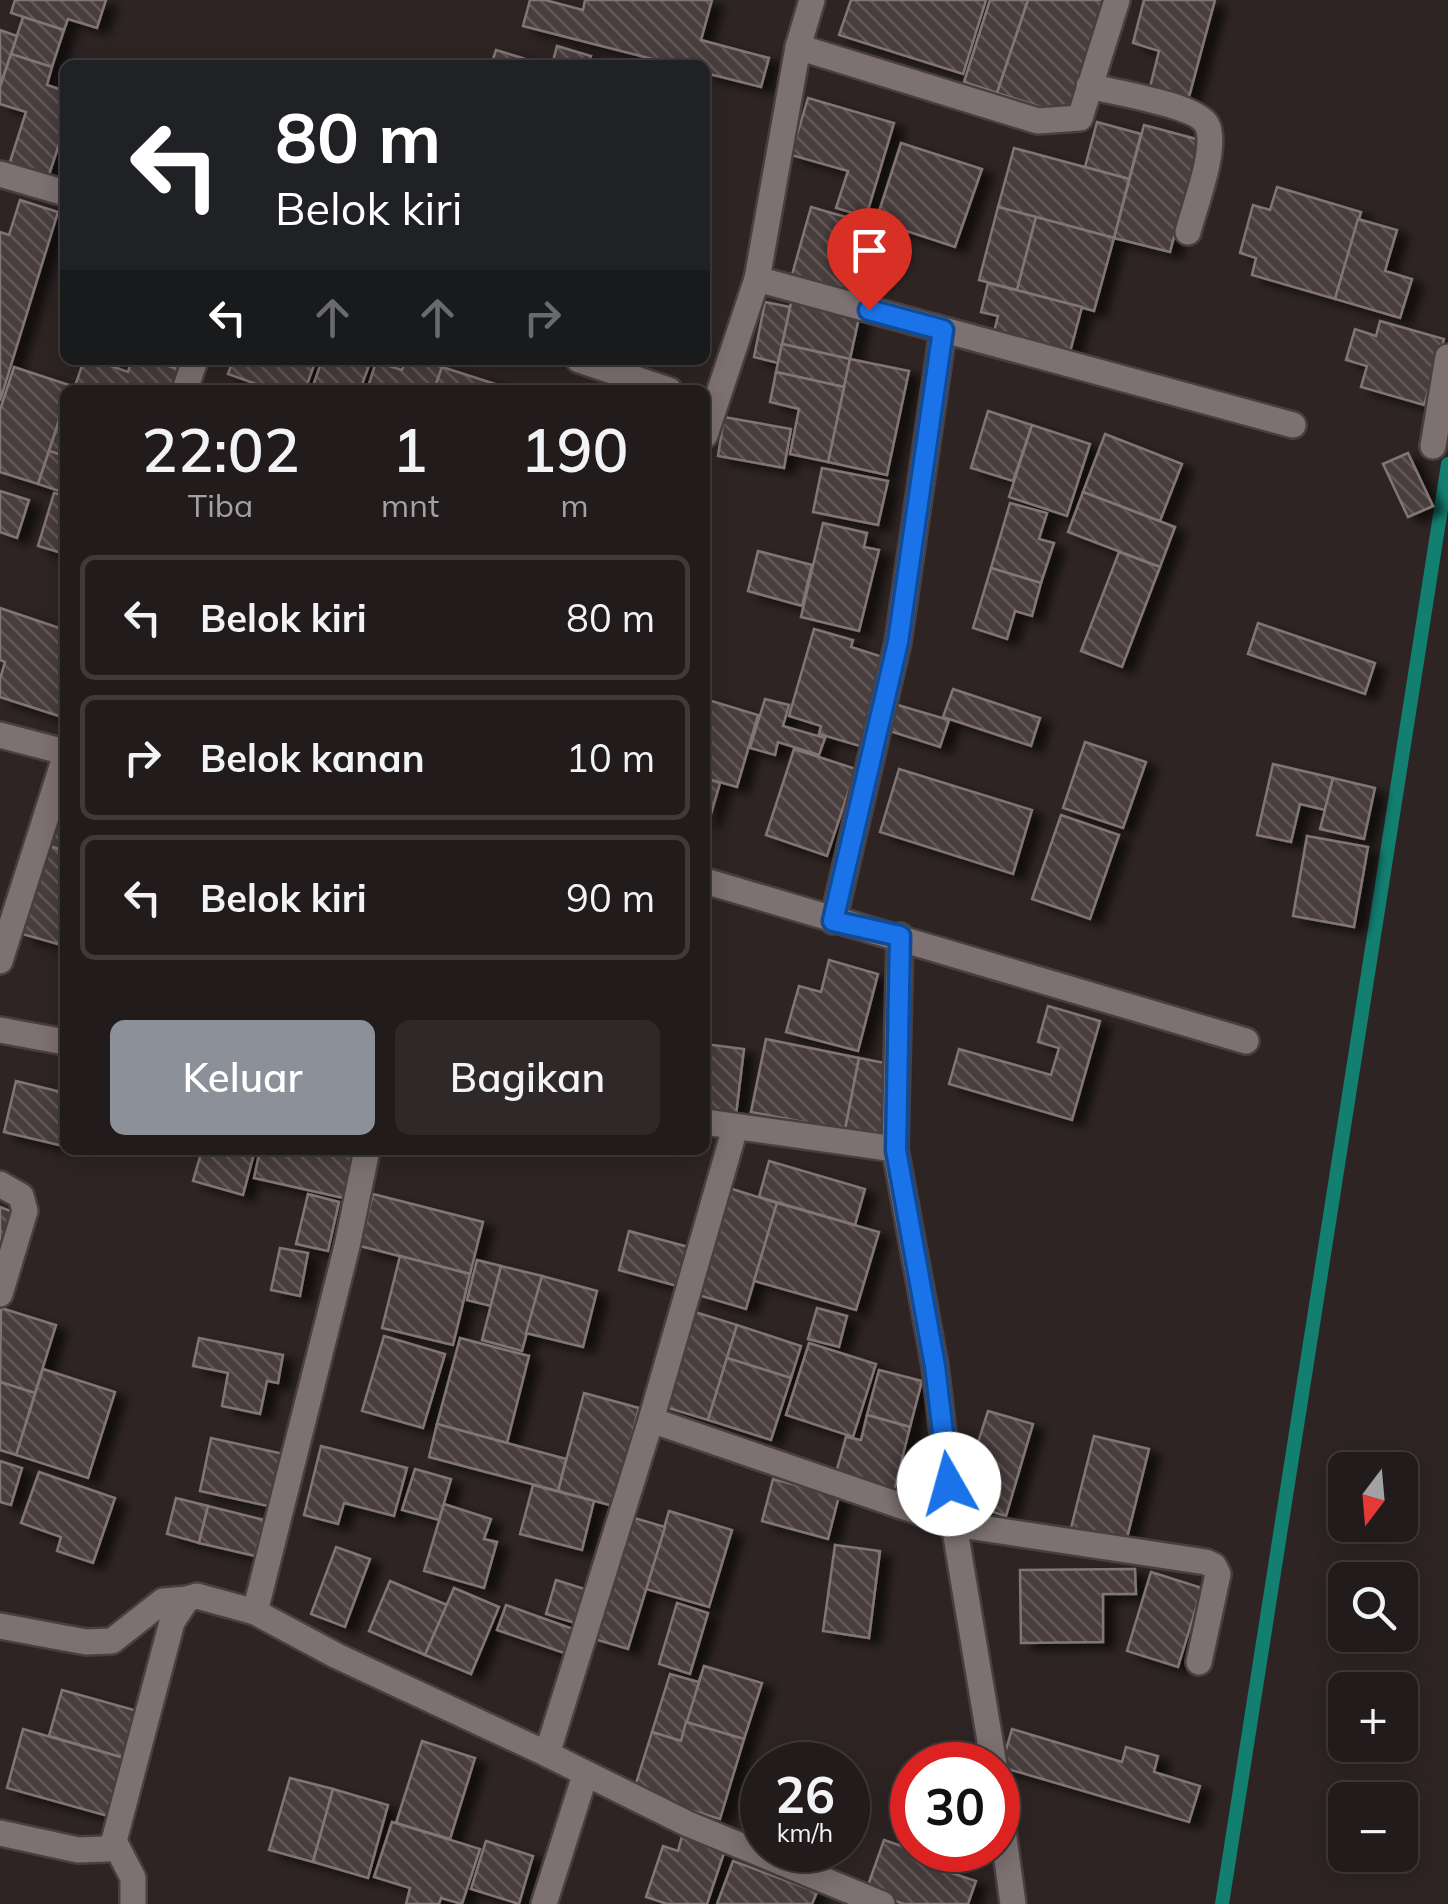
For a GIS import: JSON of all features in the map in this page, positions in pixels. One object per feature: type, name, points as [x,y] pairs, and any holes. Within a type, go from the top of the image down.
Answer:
[{"type":"street","points":[[710,401],[757,279],[798,47],[812,0]]},
{"type":"street","points":[[798,47],[1038,122],[1080,118],[1118,0]]},
{"type":"street","points":[[1089,86],[1193,112],[1208,126],[1210,144],[1188,232]]},
{"type":"street","points":[[0,174],[60,192]]},
{"type":"street","points":[[757,279],[1293,426]]},
{"type":"street","points":[[833,921],[898,642],[943,330]]},
{"type":"street","points":[[1432,446],[1448,358]]},
{"type":"street","points":[[594,365],[654,385]]},
{"type":"street","points":[[0,735],[60,753]]},
{"type":"street","points":[[0,962],[60,771]]},
{"type":"street","points":[[710,883],[1246,1041]]},
{"type":"street","points":[[900,936],[896,1150],[935,1366],[954,1524],[990,1742]]},
{"type":"street","points":[[0,1030],[60,1041]]},
{"type":"street","points":[[710,1123],[896,1150]]},
{"type":"street","points":[[547,1754],[651,1420],[735,1128]]},
{"type":"street","points":[[255,1612],[347,1246],[366,1155]]},
{"type":"street","points":[[0,1184],[21,1196],[25,1211],[0,1294]]},
{"type":"street","points":[[651,1420],[954,1524],[1197,1560],[1214,1566],[1218,1581],[1200,1662]]},
{"type":"street","points":[[0,1626],[86,1642],[112,1641],[162,1601],[211,1598],[255,1612],[337,1656],[688,1824],[882,1904]]},
{"type":"street","points":[[0,1832],[78,1850],[106,1849],[114,1842],[172,1622],[188,1599]]},
{"type":"street","points":[[544,1904],[585,1775]]},
{"type":"street","points":[[114,1842],[133,1878],[133,1904]]},
{"type":"street","points":[[1009,1872],[1013,1904]]},
{"type":"building","points":[[15,0],[106,0],[97,28],[68,19],[64,30],[11,13]]},
{"type":"building","points":[[530,0],[583,10],[585,0],[712,0],[701,40],[769,58],[761,87],[710,74],[710,60],[656,60],[523,26]]},
{"type":"building","points":[[851,0],[986,0],[963,74],[839,35]]},
{"type":"building","points":[[990,0],[1028,0],[997,93],[964,82]]},
{"type":"building","points":[[1028,0],[1104,0],[1072,117],[997,93]]},
{"type":"building","points":[[1144,0],[1215,0],[1189,97],[1150,87],[1159,51],[1133,43]]},
{"type":"building","points":[[23,17],[64,30],[52,67],[11,54]]},
{"type":"building","points":[[0,30],[17,36],[0,87]]},
{"type":"building","points":[[557,46],[591,56],[590,60],[553,60]]},
{"type":"building","points":[[496,50],[529,60],[493,60]]},
{"type":"building","points":[[11,54],[52,67],[47,85],[60,89],[60,141],[48,178],[9,165],[26,112],[0,104],[0,87]]},
{"type":"building","points":[[808,98],[894,123],[866,217],[836,208],[848,171],[791,155]]},
{"type":"building","points":[[1097,122],[1141,134],[1129,179],[1085,167]]},
{"type":"building","points":[[1144,125],[1200,140],[1170,252],[1114,238]]},
{"type":"building","points":[[901,143],[982,169],[955,247],[876,221]]},
{"type":"building","points":[[1014,148],[1129,179],[1114,238],[998,207]]},
{"type":"building","points":[[1277,187],[1361,212],[1335,299],[1252,275],[1256,258],[1240,253],[1253,205],[1270,210]]},
{"type":"building","points":[[20,200],[58,212],[0,401],[0,232],[9,235]]},
{"type":"building","points":[[811,207],[867,223],[846,297],[790,282]]},
{"type":"building","points":[[998,207],[1036,217],[1017,290],[979,280]]},
{"type":"building","points":[[1036,217],[1114,238],[1094,311],[1017,290]]},
{"type":"building","points":[[1358,219],[1397,230],[1385,271],[1412,279],[1400,318],[1335,299]]},
{"type":"building","points":[[988,283],[1082,307],[1070,352],[994,332],[998,316],[981,312]]},
{"type":"building","points":[[792,298],[860,313],[850,359],[782,344]]},
{"type":"building","points":[[765,302],[790,307],[778,363],[754,357]]},
{"type":"building","points":[[1380,321],[1444,339],[1424,405],[1361,387],[1367,366],[1346,360],[1355,329],[1376,336]]},
{"type":"building","points":[[782,344],[850,359],[844,387],[776,372]]},
{"type":"building","points":[[850,359],[909,371],[887,475],[828,462]]},
{"type":"building","points":[[82,365],[108,365],[128,372],[130,365],[166,365],[186,372],[182,385],[75,385]]},
{"type":"building","points":[[231,365],[314,365],[307,385],[259,385],[228,374]]},
{"type":"building","points":[[320,365],[369,365],[362,385],[313,385]]},
{"type":"building","points":[[375,365],[402,370],[404,365],[442,367],[436,385],[369,385]]},
{"type":"building","points":[[14,367],[69,385],[60,385],[60,417],[38,484],[0,472],[0,410]]},
{"type":"building","points":[[442,367],[498,385],[436,385]]},
{"type":"building","points":[[776,372],[844,387],[828,462],[790,454],[799,409],[770,402]]},
{"type":"building","points":[[988,411],[1032,425],[1013,481],[971,468]]},
{"type":"building","points":[[724,417],[791,429],[784,468],[718,456]]},
{"type":"building","points":[[60,418],[60,454],[49,451]]},
{"type":"building","points":[[1032,425],[1090,444],[1067,516],[1009,497]]},
{"type":"building","points":[[1105,434],[1182,464],[1160,521],[1083,492]]},
{"type":"building","points":[[49,451],[60,454],[60,491],[38,484]]},
{"type":"building","points":[[1408,453],[1433,506],[1408,517],[1383,464]]},
{"type":"building","points":[[822,468],[888,481],[878,525],[813,512]]},
{"type":"building","points":[[0,491],[29,500],[17,538],[0,532]]},
{"type":"building","points":[[1083,492],[1175,527],[1160,567],[1068,532]]},
{"type":"building","points":[[54,493],[60,495],[60,553],[38,546]]},
{"type":"building","points":[[1010,503],[1047,513],[1039,539],[1054,543],[1041,583],[991,568]]},
{"type":"building","points":[[823,523],[867,533],[864,547],[879,550],[859,631],[801,617]]},
{"type":"building","points":[[758,551],[812,565],[802,606],[748,591]]},
{"type":"building","points":[[1119,552],[1160,567],[1122,667],[1081,651]]},
{"type":"building","points":[[991,568],[1041,583],[1032,616],[1015,611],[1007,639],[973,628]]},
{"type":"building","points":[[0,608],[60,628],[60,716],[0,697],[5,662],[0,660]]},
{"type":"building","points":[[1258,623],[1375,663],[1365,694],[1248,654]]},
{"type":"building","points":[[814,629],[853,640],[851,647],[889,659],[863,747],[819,734],[821,726],[789,716]]},
{"type":"building","points":[[953,689],[1040,718],[1031,746],[943,717]]},
{"type":"building","points":[[765,699],[789,705],[783,726],[825,738],[819,755],[778,742],[775,755],[750,748]]},
{"type":"building","points":[[710,701],[758,715],[737,787],[710,779]]},
{"type":"building","points":[[891,703],[949,720],[940,747],[883,729]]},
{"type":"building","points":[[1085,742],[1146,762],[1123,828],[1063,808]]},
{"type":"building","points":[[794,749],[856,769],[827,856],[766,835]]},
{"type":"building","points":[[1273,764],[1333,778],[1325,810],[1300,804],[1291,842],[1257,835]]},
{"type":"building","points":[[899,769],[1032,810],[1013,874],[880,832]]},
{"type":"building","points":[[1333,778],[1375,788],[1364,839],[1320,829]]},
{"type":"building","points":[[710,780],[720,783],[710,818]]},
{"type":"building","points":[[60,808],[60,849],[49,846]]},
{"type":"building","points":[[1061,815],[1119,835],[1090,919],[1032,899]]},
{"type":"building","points":[[1307,836],[1368,847],[1354,927],[1293,916]]},
{"type":"building","points":[[49,846],[60,849],[60,945],[22,934]]},
{"type":"building","points":[[829,960],[878,974],[858,1051],[786,1032],[799,986],[821,992]]},
{"type":"building","points":[[1048,1006],[1100,1021],[1072,1120],[949,1084],[959,1049],[1051,1075],[1059,1048],[1038,1042]]},
{"type":"building","points":[[766,1039],[859,1058],[845,1130],[751,1112]]},
{"type":"building","points":[[710,1045],[744,1049],[736,1115],[710,1112]]},
{"type":"building","points":[[859,1058],[895,1065],[881,1137],[845,1130]]},
{"type":"building","points":[[16,1081],[60,1092],[59,1145],[4,1132]]},
{"type":"building","points":[[201,1155],[254,1155],[243,1195],[193,1181]]},
{"type":"building","points":[[259,1155],[353,1155],[343,1198],[254,1178]]},
{"type":"building","points":[[769,1161],[865,1189],[855,1225],[759,1197]]},
{"type":"building","points":[[729,1188],[777,1203],[746,1309],[698,1295]]},
{"type":"building","points":[[308,1194],[339,1202],[328,1251],[296,1244]]},
{"type":"building","points":[[373,1194],[483,1222],[470,1274],[360,1246]]},
{"type":"building","points":[[777,1203],[879,1232],[856,1310],[754,1281]]},
{"type":"building","points":[[0,1207],[13,1212],[0,1254]]},
{"type":"building","points":[[629,1231],[688,1247],[677,1286],[619,1270]]},
{"type":"building","points":[[280,1248],[308,1253],[300,1296],[271,1290]]},
{"type":"building","points":[[400,1256],[470,1274],[453,1345],[382,1328]]},
{"type":"building","points":[[477,1260],[501,1266],[491,1306],[467,1300]]},
{"type":"building","points":[[501,1266],[542,1276],[522,1351],[482,1340]]},
{"type":"building","points":[[542,1276],[597,1291],[583,1347],[526,1333]]},
{"type":"building","points":[[1,1308],[56,1325],[35,1393],[0,1382]]},
{"type":"building","points":[[817,1308],[847,1316],[839,1347],[808,1339]]},
{"type":"building","points":[[695,1312],[737,1325],[708,1420],[665,1407]]},
{"type":"building","points":[[737,1325],[801,1346],[791,1378],[727,1358]]},
{"type":"building","points":[[384,1336],[445,1354],[423,1428],[362,1411]]},
{"type":"building","points":[[199,1338],[283,1355],[278,1383],[267,1381],[260,1414],[222,1406],[228,1373],[193,1366]]},
{"type":"building","points":[[460,1338],[529,1356],[507,1443],[437,1424]]},
{"type":"building","points":[[809,1343],[876,1364],[853,1437],[786,1415]]},
{"type":"building","points":[[727,1358],[791,1378],[771,1440],[708,1420]]},
{"type":"building","points":[[43,1369],[115,1392],[88,1478],[16,1455]]},
{"type":"building","points":[[879,1370],[922,1381],[910,1427],[867,1415]]},
{"type":"building","points":[[0,1382],[35,1393],[16,1455],[0,1450]]},
{"type":"building","points":[[584,1393],[639,1408],[613,1506],[558,1491]]},
{"type":"building","points":[[988,1411],[1033,1424],[1006,1516],[959,1502]]},
{"type":"building","points":[[867,1415],[910,1427],[894,1491],[835,1476],[846,1437],[861,1440]]},
{"type":"building","points":[[437,1424],[566,1459],[558,1491],[429,1457]]},
{"type":"building","points":[[1094,1436],[1149,1449],[1126,1542],[1071,1528]]},
{"type":"building","points":[[211,1438],[288,1455],[277,1508],[200,1491]]},
{"type":"building","points":[[321,1446],[407,1468],[394,1516],[344,1503],[338,1524],[304,1515]]},
{"type":"building","points":[[0,1461],[22,1468],[11,1505],[0,1502]]},
{"type":"building","points":[[415,1469],[451,1479],[439,1520],[402,1510]]},
{"type":"building","points":[[39,1472],[115,1498],[93,1563],[57,1551],[61,1537],[21,1523]]},
{"type":"building","points":[[773,1479],[839,1496],[828,1539],[762,1521]]},
{"type":"building","points":[[533,1485],[594,1501],[582,1550],[520,1534]]},
{"type":"building","points":[[176,1498],[208,1506],[199,1543],[167,1534]]},
{"type":"building","points":[[444,1504],[491,1519],[484,1539],[497,1542],[484,1588],[424,1571]]},
{"type":"building","points":[[208,1506],[264,1520],[255,1556],[199,1543]]},
{"type":"building","points":[[669,1511],[732,1530],[709,1607],[646,1589]]},
{"type":"building","points":[[631,1517],[665,1527],[628,1649],[594,1639]]},
{"type":"building","points":[[835,1545],[880,1551],[869,1638],[823,1631]]},
{"type":"building","points":[[336,1547],[370,1559],[345,1627],[311,1614]]},
{"type":"building","points":[[1135,1569],[1136,1594],[1103,1594],[1103,1642],[1021,1643],[1020,1570]]},
{"type":"building","points":[[1151,1572],[1202,1588],[1178,1667],[1127,1651]]},
{"type":"building","points":[[556,1580],[591,1591],[581,1625],[546,1614]]},
{"type":"building","points":[[390,1581],[447,1605],[425,1655],[369,1631]]},
{"type":"building","points":[[454,1588],[499,1607],[471,1674],[425,1655]]},
{"type":"building","points":[[677,1603],[708,1613],[690,1674],[659,1664]]},
{"type":"building","points":[[506,1605],[573,1629],[564,1653],[497,1630]]},
{"type":"building","points":[[704,1666],[762,1683],[744,1739],[686,1722]]},
{"type":"building","points":[[670,1674],[699,1682],[681,1741],[652,1732]]},
{"type":"building","points":[[62,1690],[145,1713],[131,1760],[49,1736]]},
{"type":"building","points":[[686,1722],[744,1739],[720,1819],[633,1793],[652,1732],[681,1741]]},
{"type":"building","points":[[23,1729],[131,1760],[115,1818],[7,1788]]},
{"type":"building","points":[[1012,1729],[1122,1762],[1126,1747],[1158,1756],[1154,1772],[1200,1786],[1189,1822],[1020,1773],[1020,1742],[1008,1742]]},
{"type":"building","points":[[422,1741],[475,1758],[450,1839],[396,1823]]},
{"type":"building","points":[[290,1778],[333,1789],[313,1862],[269,1850]]},
{"type":"building","points":[[333,1789],[388,1805],[368,1878],[313,1862]]},
{"type":"building","points":[[392,1822],[480,1849],[462,1904],[441,1898],[439,1904],[406,1904],[410,1888],[374,1877]]},
{"type":"building","points":[[682,1836],[725,1850],[707,1904],[667,1904],[646,1897],[663,1846],[678,1851]]},
{"type":"building","points":[[884,1840],[890,1842],[890,1872],[948,1872],[976,1881],[968,1904],[904,1904],[866,1891]]},
{"type":"building","points":[[486,1841],[533,1856],[519,1904],[471,1889]]},
{"type":"building","points":[[733,1861],[740,1864],[740,1872],[763,1872],[817,1892],[812,1904],[717,1904]]},
{"type":"waterway","points":[[1222,1904],[1448,464]]},
{"type":"route","points":[[869,310],[943,330],[898,642],[833,921],[900,936],[896,1150],[935,1366],[949,1484]]}]
